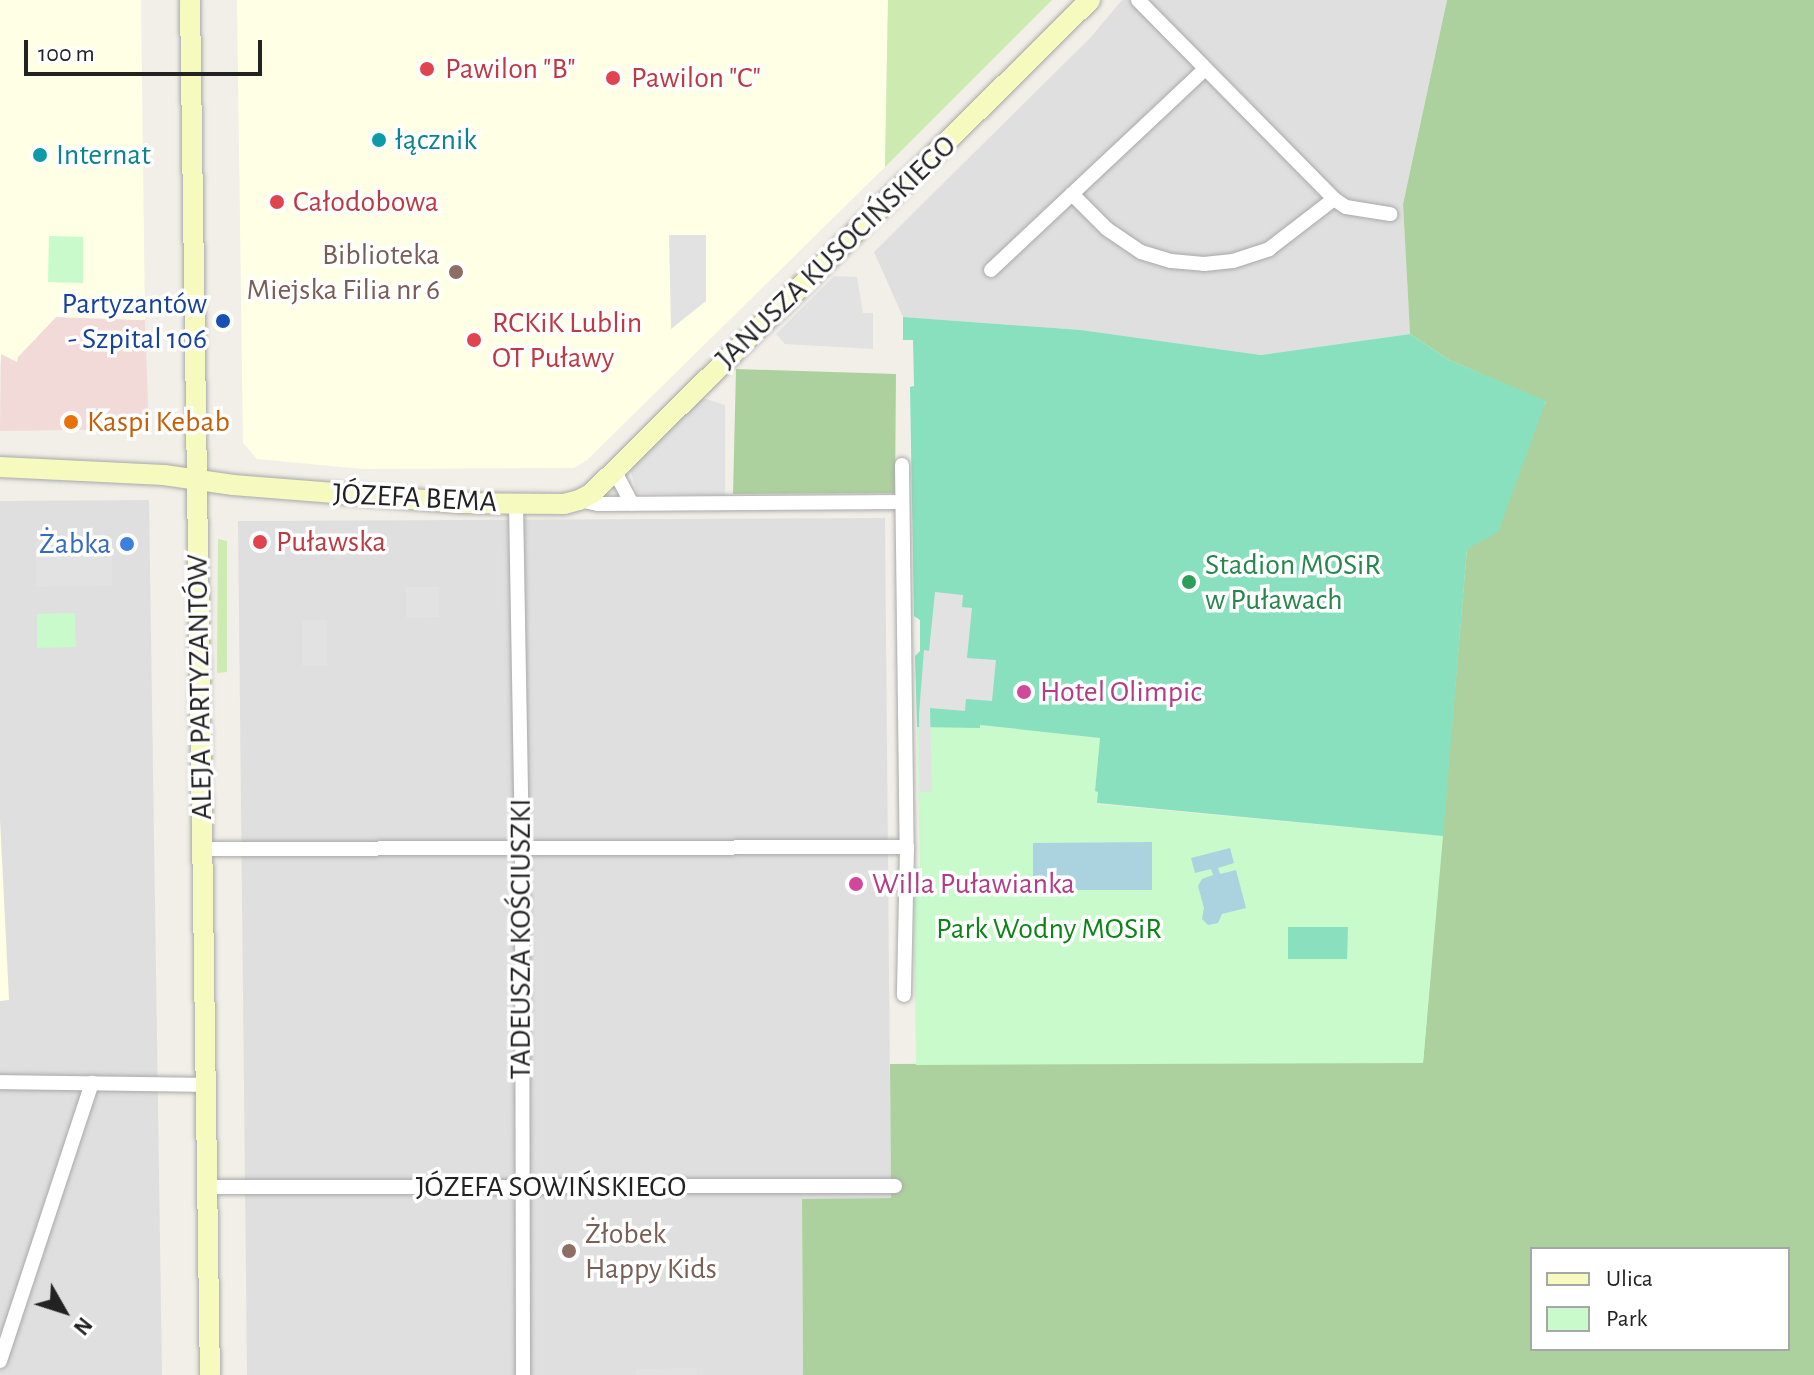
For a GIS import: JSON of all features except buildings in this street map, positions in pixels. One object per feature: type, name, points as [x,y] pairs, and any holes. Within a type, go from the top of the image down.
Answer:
[{"type":"main road","name":"ALEJA PARTYZANTÓW","points":[[190,0],[210,1375]]},
{"type":"main road","name":"JANUSZA KUSOCIŃSKIEGO","points":[[579,500],[614,470],[1090,0]]},
{"type":"main road","name":"JÓZEFA BEMA","points":[[0,467],[164,475],[197,481],[401,499],[516,504],[564,504],[579,500]]},
{"type":"street","points":[[1138,0],[1334,199],[1346,207],[1390,214]]},
{"type":"street","points":[[991,270],[1205,69]]},
{"type":"street","points":[[1072,194],[1107,229],[1141,252],[1171,261],[1204,264],[1233,261],[1269,249],[1295,233],[1334,199]]},
{"type":"street","points":[[902,465],[907,847],[904,995]]},
{"type":"street","points":[[614,470],[632,504]]},
{"type":"street","name":"JÓZEFA BEMA","points":[[579,500],[632,504],[902,502]]},
{"type":"street","name":"TADEUSZA KOŚCIUSZKI","points":[[516,504],[522,848],[523,1375]]},
{"type":"street","points":[[202,849],[907,847]]},
{"type":"street","points":[[0,1082],[206,1085]]},
{"type":"street","points":[[0,1361],[92,1083]]},
{"type":"street","name":"JÓZEFA SOWIŃSKIEGO","points":[[207,1187],[895,1186]]},
{"type":"shaded area","points":[[0,0],[141,0],[145,320],[56,317],[18,357],[17,362],[1,354],[0,367]]},
{"type":"shaded area","points":[[237,0],[888,0],[885,167],[587,460],[574,468],[363,469],[257,459],[243,443]]},
{"type":"shaded area","points":[[1122,0],[1447,0],[1403,204],[1410,334],[1261,355],[1081,330],[903,317],[874,252],[1091,37]]},
{"type":"shaded area","points":[[669,235],[706,235],[706,301],[671,329]]},
{"type":"shaded area","points":[[834,276],[857,277],[863,313],[873,313],[873,349],[785,344],[776,334]]},
{"type":"shaded area","points":[[56,317],[145,320],[149,429],[0,431],[1,354],[18,357]]},
{"type":"shaded area","points":[[700,397],[725,405],[725,496],[637,493],[630,469]]},
{"type":"shaded area","points":[[149,500],[162,1375],[0,1375],[0,501]]},
{"type":"shaded area","points":[[885,518],[891,1198],[802,1200],[803,1375],[247,1375],[238,521]]},
{"type":"shaded area","points":[[112,540],[112,586],[36,587],[36,541]]},
{"type":"shaded area","points":[[406,587],[439,587],[439,617],[406,618]]},
{"type":"shaded area","points":[[935,592],[963,595],[962,607],[972,608],[967,658],[996,660],[992,701],[966,699],[965,711],[930,708],[932,792],[920,792],[919,714],[924,650],[929,651]]},
{"type":"shaded area","points":[[302,620],[327,620],[327,666],[302,666]]},
{"type":"shaded area","points":[[0,820],[9,1000],[0,1001]]},
{"type":"shaded area","points":[[697,1368],[697,1375],[636,1375],[636,1369]]},
{"type":"green space","points":[[888,0],[1052,0],[885,167]]},
{"type":"green space","points":[[1447,0],[1814,0],[1814,1375],[803,1375],[802,1199],[891,1198],[890,1064],[1423,1062],[1467,548],[1546,402],[1449,360],[1410,334],[1403,204]]},
{"type":"green space","points":[[49,236],[83,237],[83,283],[48,282]]},
{"type":"green space","name":"Stadion MOSiR w Puławach","points":[[903,317],[1081,330],[1261,355],[1410,334],[1449,360],[1546,401],[1498,532],[1467,549],[1443,836],[1097,803],[1098,792],[1095,791],[1100,738],[980,725],[980,728],[917,727],[915,656],[920,651],[920,620],[914,616],[910,387],[914,386],[913,340],[903,340]]},
{"type":"green space","points":[[736,369],[896,374],[895,493],[733,494]]},
{"type":"green space","points":[[218,539],[227,541],[227,672],[217,673]]},
{"type":"green space","points":[[75,613],[76,647],[37,648],[37,614]]},
{"type":"green space","name":"Park Wodny MOSiR","points":[[979,725],[1100,738],[1095,791],[1099,788],[1098,804],[1443,836],[1423,1063],[916,1065],[913,867],[920,867],[917,727]]},
{"type":"green space","points":[[1288,927],[1348,927],[1347,959],[1288,959]]},
{"type":"water","points":[[1152,842],[1152,890],[1033,890],[1033,843]]},
{"type":"water","points":[[1230,848],[1234,863],[1218,868],[1220,874],[1236,870],[1246,908],[1222,914],[1218,923],[1208,925],[1202,919],[1204,908],[1198,886],[1202,879],[1213,875],[1211,869],[1195,873],[1191,858]]},
{"type":"place","name":"Pawilon \"B\"","points":[[427,69]]},
{"type":"place","name":"Pawilon \"C\"","points":[[613,78]]},
{"type":"place","name":"łącznik","points":[[379,140]]},
{"type":"place","name":"Internat","points":[[40,155]]},
{"type":"place","name":"Całodobowa","points":[[277,202]]},
{"type":"place","name":"Biblioteka Miejska Filia nr 6","points":[[456,272]]},
{"type":"place","name":"Partyzantów - Szpital 106","points":[[223,321]]},
{"type":"place","name":"RCKiK Lublin OT Puławy","points":[[474,340]]},
{"type":"place","name":"Kaspi Kebab","points":[[71,422]]},
{"type":"place","name":"Puławska","points":[[260,542]]},
{"type":"place","name":"Żabka","points":[[127,544]]},
{"type":"place","name":"Stadion MOSiR w Puławach","points":[[1189,582]]},
{"type":"place","name":"Hotel Olimpic","points":[[1024,692]]},
{"type":"place","name":"Willa Puławianka","points":[[856,884]]},
{"type":"place","name":"Żłobek Happy Kids","points":[[569,1251]]}]
